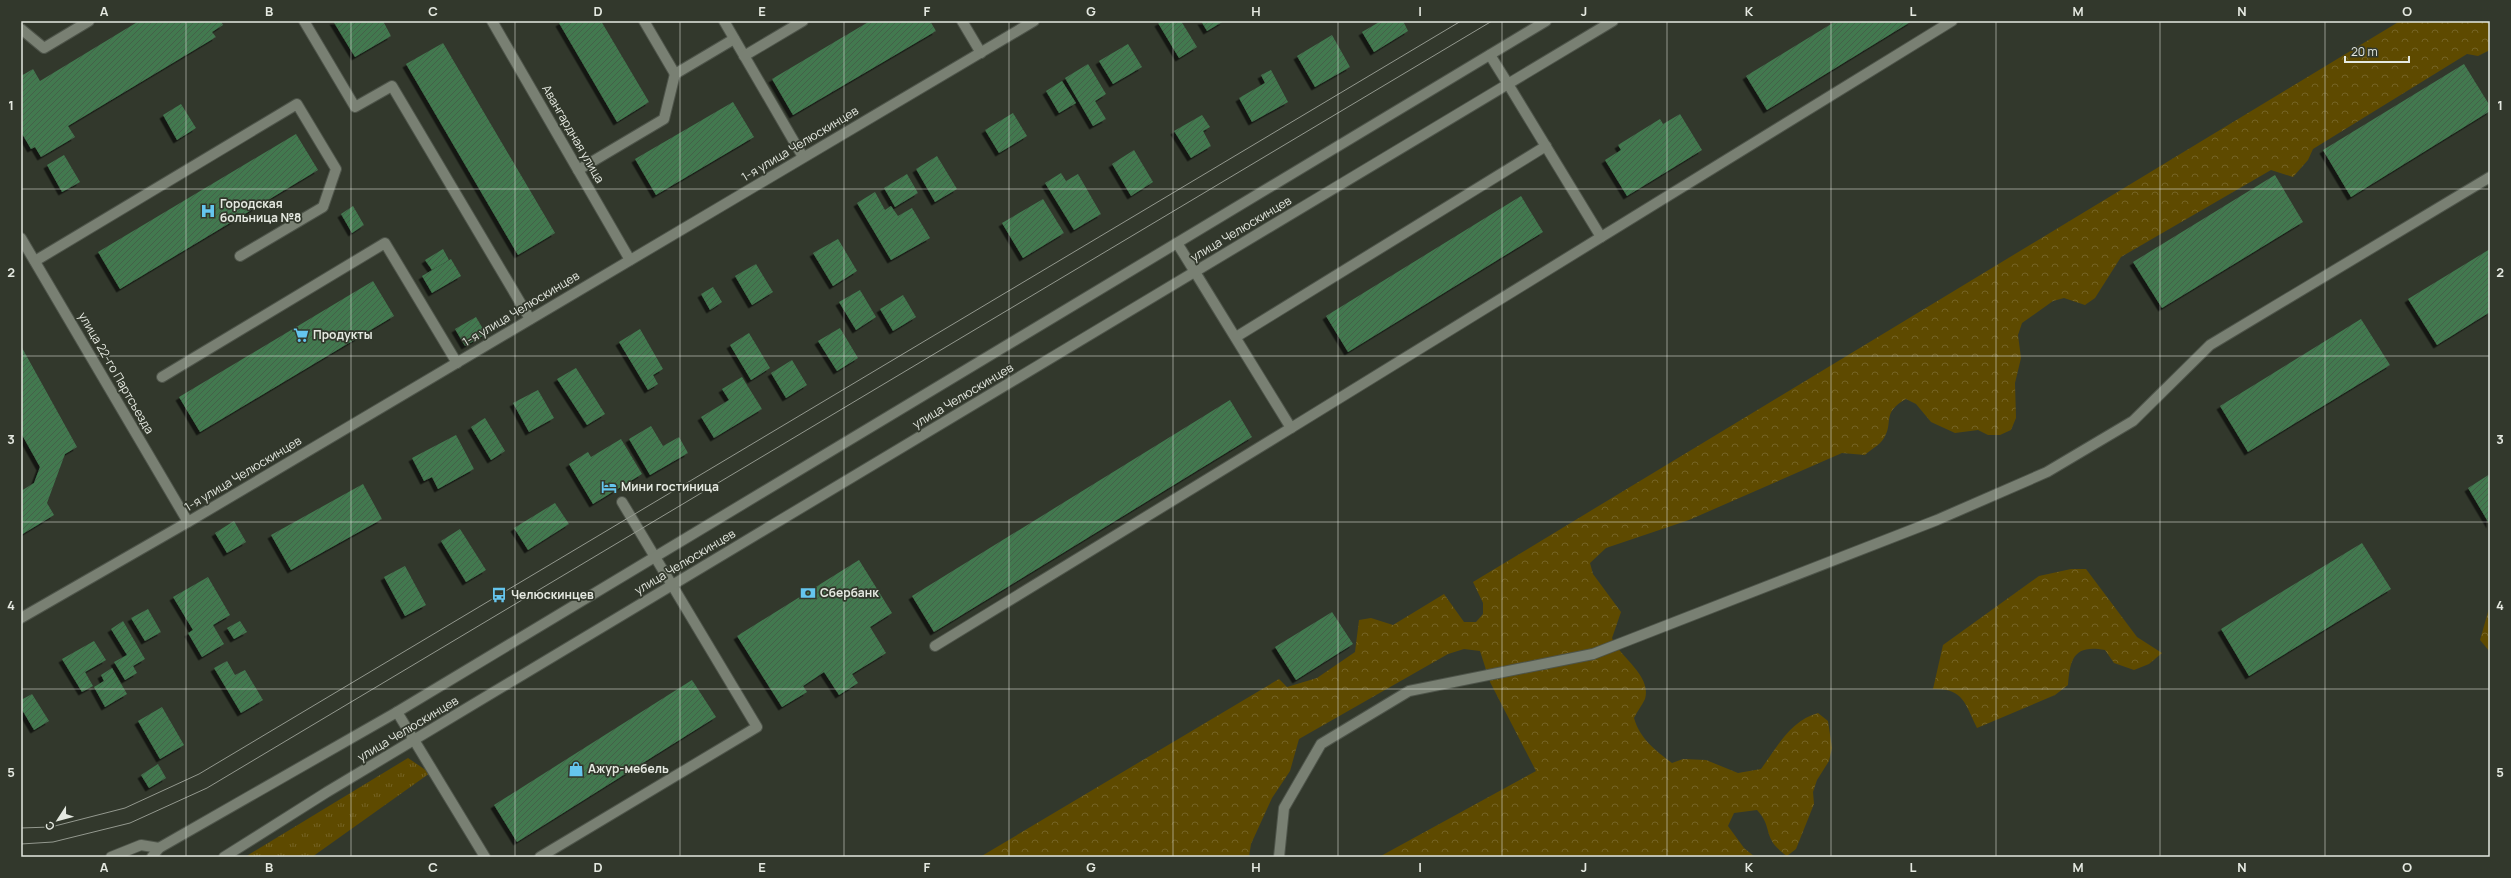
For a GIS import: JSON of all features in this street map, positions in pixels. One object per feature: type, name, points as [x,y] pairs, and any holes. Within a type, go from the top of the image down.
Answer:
[{"type":"main road","points":[[21,29],[44,48],[89,21]]},
{"type":"main road","points":[[304,21],[355,107],[392,86],[530,319]]},
{"type":"main road","name":"Авангардная улица","points":[[492,21],[630,260]]},
{"type":"main road","points":[[578,170],[664,119],[675,74],[644,21]]},
{"type":"main road","points":[[724,21],[803,157]]},
{"type":"main road","points":[[744,56],[803,21]]},
{"type":"main road","points":[[962,21],[981,53]]},
{"type":"main road","name":"1-я улица Челюскинцев","points":[[21,618],[188,522],[1034,21]]},
{"type":"main road","name":"улица Челюскинцев","points":[[159,848],[311,763],[397,712],[1546,21]]},
{"type":"main road","name":"улица Челюскинцев","points":[[224,857],[327,792],[1613,21]]},
{"type":"main road","points":[[935,646],[1952,21]]},
{"type":"main road","points":[[675,74],[734,39]]},
{"type":"main road","points":[[1490,55],[1601,237]]},
{"type":"main road","points":[[35,261],[297,104],[336,169],[323,206],[240,256]]},
{"type":"main road","points":[[1236,337],[1546,146]]},
{"type":"main road","points":[[1279,857],[1284,808],[1321,744],[1409,691],[1593,654],[1930,522],[2047,472],[2133,421],[2210,345],[2490,177]]},
{"type":"main road","name":"улица 22-го Партсъезда","points":[[21,238],[188,522]]},
{"type":"main road","points":[[162,377],[385,243],[457,363]]},
{"type":"main road","points":[[1177,243],[1291,428]]},
{"type":"main road","points":[[540,857],[757,727],[622,502]]},
{"type":"main road","points":[[397,712],[485,857]]},
{"type":"main road","points":[[111,857],[141,846],[159,848]]},
{"type":"main road","points":[[152,857],[159,848]]},
{"type":"green space","points":[[2400,21],[2490,21],[2490,50],[2478,56],[2467,54],[2313,149],[2308,160],[2293,177],[2271,170],[2121,257],[2095,298],[2085,305],[2064,298],[2053,301],[2022,323],[2018,335],[2021,358],[2015,383],[2016,418],[2011,430],[2000,435],[1988,435],[1978,430],[1955,433],[1931,422],[1916,404],[1906,399],[1893,409],[1889,418],[1887,432],[1882,441],[1865,455],[1842,453],[1689,520],[1606,548],[1590,563],[1593,574],[1621,612],[1612,638],[1644,682],[1646,690],[1645,699],[1634,718],[1640,732],[1649,744],[1672,763],[1683,759],[1706,760],[1738,773],[1761,769],[1785,736],[1800,722],[1818,713],[1828,721],[1832,748],[1829,761],[1817,780],[1813,792],[1814,804],[1796,849],[1787,856],[1774,844],[1762,816],[1757,810],[1734,813],[1728,826],[1744,848],[1755,857],[1379,857],[1536,771],[1490,682],[1480,651],[1464,649],[1448,654],[1299,739],[1290,771],[1272,798],[1251,844],[1249,857],[980,857],[1279,679],[1287,687],[1317,678],[1355,652],[1359,620],[1371,618],[1393,625],[1444,594],[1464,622],[1476,622],[1483,614],[1483,603],[1473,582]]},
{"type":"green space","points":[[2071,569],[2086,569],[2137,637],[2162,653],[2149,664],[2134,670],[2114,663],[2105,650],[2086,649],[2080,652],[2072,661],[2068,685],[2055,695],[1977,728],[1966,704],[1957,694],[1943,689],[1933,689],[1943,645],[2039,576]]},
{"type":"green space","points":[[2490,605],[2490,652],[2480,640]]},
{"type":"green space","points":[[408,758],[430,773],[312,857],[245,857]]},
{"type":"building","points":[[139,21],[221,21],[223,25],[212,32],[216,37],[68,126],[75,137],[41,157],[35,147],[31,149],[21,132],[21,76],[33,69],[40,81]]},
{"type":"building","points":[[333,21],[383,21],[391,36],[355,57]]},
{"type":"building","points":[[562,21],[601,21],[649,102],[617,122],[559,23]]},
{"type":"building","points":[[870,21],[930,21],[936,31],[793,115],[772,79]]},
{"type":"building","points":[[1161,21],[1181,21],[1197,47],[1179,58],[1158,23]]},
{"type":"building","points":[[1201,21],[1224,21],[1207,31]]},
{"type":"building","points":[[1381,21],[1403,21],[1408,31],[1374,52],[1362,32]]},
{"type":"building","points":[[1836,21],[1912,21],[1767,110],[1746,76]]},
{"type":"building","points":[[1332,35],[1350,67],[1315,87],[1297,56]]},
{"type":"building","points":[[443,43],[555,233],[518,255],[406,64]]},
{"type":"building","points":[[1128,44],[1142,67],[1113,84],[1099,61]]},
{"type":"building","points":[[1088,64],[1106,94],[1095,101],[1106,119],[1093,126],[1065,78]]},
{"type":"building","points":[[2464,64],[2490,106],[2490,111],[2351,197],[2323,150]]},
{"type":"building","points":[[1271,70],[1288,102],[1252,122],[1239,98],[1265,83],[1261,75]]},
{"type":"building","points":[[1062,81],[1076,103],[1059,113],[1046,91]]},
{"type":"building","points":[[733,102],[754,137],[656,195],[635,159]]},
{"type":"building","points":[[181,104],[196,128],[177,140],[163,115]]},
{"type":"building","points":[[1013,113],[1027,136],[999,153],[985,130]]},
{"type":"building","points":[[1680,114],[1702,150],[1627,196],[1605,160],[1621,150],[1618,145],[1660,119],[1663,124]]},
{"type":"building","points":[[1202,115],[1210,127],[1203,131],[1211,146],[1191,158],[1174,131]]},
{"type":"building","name":"Городская больница №8","points":[[296,134],[318,170],[120,289],[98,252]]},
{"type":"building","points":[[1134,150],[1153,182],[1131,196],[1112,164]]},
{"type":"building","points":[[64,155],[80,182],[62,192],[47,165]]},
{"type":"building","points":[[937,156],[957,189],[935,202],[916,169]]},
{"type":"building","points":[[1061,173],[1066,181],[1078,174],[1101,214],[1074,230],[1045,183]]},
{"type":"building","points":[[907,174],[918,193],[895,207],[884,188]]},
{"type":"building","points":[[2275,175],[2303,222],[2162,308],[2133,262]]},
{"type":"building","points":[[875,192],[885,210],[891,206],[898,216],[912,208],[930,238],[891,260],[857,203]]},
{"type":"building","points":[[1521,196],[1543,232],[1348,352],[1326,316]]},
{"type":"building","points":[[1043,199],[1064,233],[1023,258],[1002,223]]},
{"type":"building","points":[[353,206],[364,225],[352,233],[341,214]]},
{"type":"building","points":[[838,239],[857,271],[833,286],[813,253]]},
{"type":"building","points":[[443,249],[449,260],[432,270],[425,260]]},
{"type":"building","points":[[2490,249],[2490,312],[2437,345],[2408,299]]},
{"type":"building","points":[[451,259],[461,276],[432,293],[422,276]]},
{"type":"building","points":[[756,264],[773,292],[752,305],[735,276]]},
{"type":"building","points":[[373,281],[394,316],[200,432],[179,397]]},
{"type":"building","points":[[713,287],[722,302],[710,310],[701,294]]},
{"type":"building","points":[[860,290],[876,317],[856,330],[839,302]]},
{"type":"building","points":[[903,295],[916,317],[893,331],[880,309]]},
{"type":"building","points":[[476,317],[486,334],[465,346],[455,329]]},
{"type":"building","points":[[2361,319],[2390,365],[2248,452],[2220,406]]},
{"type":"building","points":[[840,328],[858,358],[837,371],[818,341]]},
{"type":"building","points":[[640,329],[663,369],[653,375],[658,384],[648,390],[619,342]]},
{"type":"building","points":[[749,333],[770,368],[751,380],[730,345]]},
{"type":"building","points":[[21,346],[77,447],[65,454],[47,503],[54,515],[21,535],[21,491],[34,483],[40,467],[21,433]]},
{"type":"building","points":[[792,360],[807,385],[786,398],[771,373]]},
{"type":"building","points":[[576,368],[605,414],[587,425],[557,379]]},
{"type":"building","points":[[742,377],[762,409],[714,438],[701,417],[729,400],[722,389]]},
{"type":"building","points":[[538,390],[554,418],[529,432],[513,403]]},
{"type":"building","points":[[1230,400],[1252,437],[934,632],[912,596]]},
{"type":"building","points":[[485,418],[505,451],[491,460],[471,427]]},
{"type":"building","points":[[651,426],[663,446],[679,437],[688,453],[650,475],[629,439]]},
{"type":"building","points":[[456,435],[474,469],[438,489],[432,477],[424,481],[412,458]]},
{"type":"building","points":[[621,439],[642,474],[593,504],[569,464],[588,452],[591,457]]},
{"type":"building","points":[[2490,474],[2490,525],[2468,488]]},
{"type":"building","points":[[363,484],[382,519],[291,570],[271,535]]},
{"type":"building","points":[[555,503],[569,524],[528,550],[514,528]]},
{"type":"building","points":[[234,521],[246,542],[227,553],[215,533]]},
{"type":"building","points":[[460,529],[486,570],[466,582],[441,541]]},
{"type":"building","points":[[2362,543],[2391,589],[2249,676],[2221,629]]},
{"type":"building","points":[[859,560],[892,613],[870,627],[886,653],[852,674],[858,683],[839,695],[824,672],[803,686],[807,692],[782,707],[737,636]]},
{"type":"building","points":[[405,566],[426,605],[405,616],[384,577]]},
{"type":"building","points":[[208,577],[230,615],[213,625],[224,644],[202,657],[188,633],[193,630],[173,597]]},
{"type":"building","points":[[148,609],[161,632],[145,641],[131,618]]},
{"type":"building","points":[[1332,612],[1353,644],[1296,680],[1275,647]]},
{"type":"building","points":[[123,621],[145,659],[133,666],[137,673],[125,680],[114,662],[127,655],[111,629]]},
{"type":"building","points":[[240,621],[247,632],[234,639],[227,628]]},
{"type":"building","points":[[94,641],[106,660],[85,672],[93,686],[82,692],[62,659]]},
{"type":"building","points":[[227,661],[235,675],[245,670],[263,700],[241,713],[214,668]]},
{"type":"building","points":[[112,668],[127,694],[105,707],[94,687],[104,681],[101,675]]},
{"type":"building","points":[[692,680],[716,717],[517,842],[494,805]]},
{"type":"building","points":[[32,694],[49,721],[34,730],[21,708],[21,700]]},
{"type":"building","points":[[162,707],[184,745],[160,759],[138,721]]},
{"type":"building","points":[[158,764],[166,778],[149,788],[141,775]]},
{"type":"tram line","points":[[21,828],[51,827],[125,808],[199,774],[1461,21]]},
{"type":"tram line","points":[[21,844],[53,842],[130,823],[207,788],[1492,21]]},
{"type":"place","name":"Городская больница №8","points":[[208,211]]},
{"type":"place","name":"Продукты","points":[[301,335]]},
{"type":"place","name":"Мини гостиница","points":[[609,487]]},
{"type":"place","name":"Сбербанк","points":[[808,593]]},
{"type":"place","name":"Челюскинцев","points":[[499,595]]},
{"type":"place","name":"Ажур-мебель","points":[[576,769]]}]
